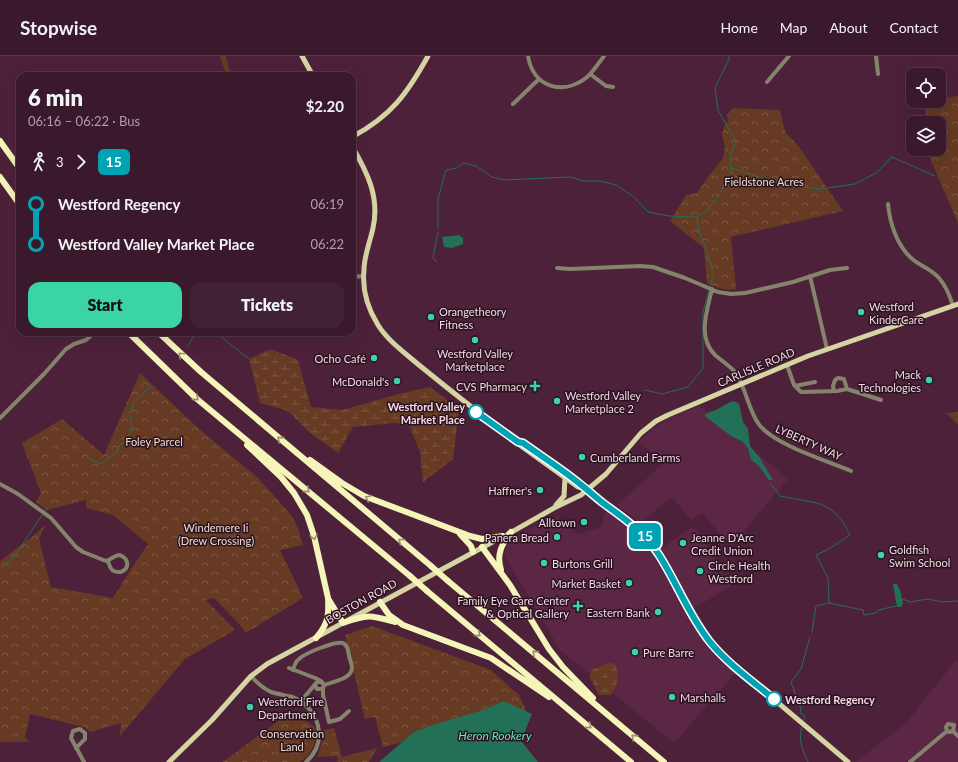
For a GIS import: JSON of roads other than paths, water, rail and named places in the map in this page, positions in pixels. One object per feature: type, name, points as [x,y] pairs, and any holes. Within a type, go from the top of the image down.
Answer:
[{"type":"highway","points":[[0,141],[16,163]]},
{"type":"highway","points":[[0,177],[16,199]]},
{"type":"highway","points":[[132,336],[197,399],[631,762]]},
{"type":"highway","points":[[162,336],[201,372],[664,762]]},
{"type":"highway","points":[[223,420],[281,477],[304,508],[314,536],[328,598],[328,618],[325,626],[316,638]]},
{"type":"highway","points":[[291,448],[364,496],[470,536],[482,539],[503,536]]},
{"type":"highway","points":[[457,532],[468,542],[473,552]]},
{"type":"highway","points":[[506,580],[501,569],[499,556],[502,545],[511,532]]},
{"type":"highway","points":[[482,547],[506,580],[541,638],[555,658],[609,715]]},
{"type":"highway","points":[[328,598],[343,623],[368,616],[383,618],[400,623],[491,658],[576,715]]},
{"type":"highway","points":[[380,602],[389,615],[400,623]]},
{"type":"main road","points":[[302,56],[311,72]]},
{"type":"main road","points":[[356,134],[379,120],[396,104],[409,89],[428,56]]},
{"type":"main road","points":[[356,153],[368,175],[375,202],[374,223],[365,258],[364,276],[369,306],[377,324],[397,346],[462,400],[565,478],[578,487],[587,490]]},
{"type":"main road","name":"CARLISLE ROAD","points":[[587,490],[606,474],[641,434],[653,424],[668,415],[827,349],[956,305]]},
{"type":"main road","points":[[518,442],[523,443],[580,483],[587,490],[631,522],[653,546],[699,626],[717,649],[738,669],[848,762]]},
{"type":"main road","points":[[554,508],[564,496],[565,478]]},
{"type":"main road","name":"BOSTON ROAD","points":[[169,762],[212,720],[251,676],[275,660],[554,508],[581,495],[587,490]]},
{"type":"street","points":[[528,56],[529,64],[539,79],[547,86],[556,88],[567,87],[584,79],[590,74],[604,56]]},
{"type":"street","points":[[767,82],[788,56]]},
{"type":"street","points":[[876,56],[878,74]]},
{"type":"street","points":[[590,74],[606,86],[613,87]]},
{"type":"street","points":[[513,104],[539,79]]},
{"type":"street","points":[[888,204],[890,220],[902,246],[913,259],[928,268],[938,277],[946,287],[956,305]]},
{"type":"street","points":[[557,268],[653,268],[724,293],[745,293],[830,270],[847,268]]},
{"type":"street","points":[[356,277],[364,276]]},
{"type":"street","points":[[810,276],[827,349]]},
{"type":"street","name":"LYBERTY WAY","points":[[712,289],[704,328],[707,343],[712,352],[735,373],[755,419],[766,434],[782,443],[851,470]]},
{"type":"street","points":[[0,418],[44,374],[66,349],[74,344],[86,340],[91,336]]},
{"type":"street","points":[[787,365],[796,386],[799,390],[804,392],[846,389],[881,400]]},
{"type":"street","points":[[834,391],[833,386],[835,380],[838,378],[844,379],[846,389]]},
{"type":"street","points":[[796,386],[815,382]]},
{"type":"street","points":[[0,484],[18,494],[51,518],[76,547],[83,552],[108,561],[112,570],[115,572],[121,572],[126,568],[127,560],[120,555],[114,556],[108,561]]},
{"type":"street","points":[[301,702],[308,693],[319,686],[342,679],[349,675],[352,671],[352,665],[347,647],[343,642],[335,642],[301,657],[291,669],[310,676],[319,686],[323,695],[329,722],[338,720],[349,712]]},
{"type":"street","points":[[251,676],[266,689],[274,693],[292,697],[301,702],[314,715],[319,730],[317,746],[313,754],[306,762]]},
{"type":"street","points":[[947,731],[947,725],[950,723],[954,725],[953,731]]},
{"type":"street","points":[[76,748],[83,742],[85,737],[85,733],[80,729],[74,730],[71,734],[76,748],[84,762]]},
{"type":"street","points":[[910,762],[947,731],[953,731],[958,736]]},
{"type":"water","points":[[459,235],[463,238],[463,244],[452,248],[444,247],[442,237]]},
{"type":"water","points":[[733,401],[739,404],[743,422],[748,429],[750,446],[760,458],[773,480],[769,480],[758,465],[751,460],[748,448],[743,442],[731,436],[706,417],[705,414]]},
{"type":"water","points":[[893,584],[897,584],[901,593],[903,604],[901,607],[897,607]]},
{"type":"water","name":"Heron Rookery","points":[[504,701],[532,714],[521,741],[538,762],[379,762],[414,732],[483,710]]},
{"type":"waterway","points":[[438,228],[438,199],[446,170],[457,168],[463,163],[476,166],[492,177],[505,180],[571,177],[583,181],[600,181],[616,185],[634,197],[648,212],[669,216],[697,217],[707,210],[720,194],[732,173],[730,163],[731,153],[736,142],[718,110],[715,88],[729,59],[729,56]]},
{"type":"waterway","points":[[732,168],[780,184],[820,189],[855,184],[876,173],[892,157],[935,176]]},
{"type":"waterway","points":[[697,217],[699,230],[714,273],[710,287]]},
{"type":"waterway","points":[[437,262],[433,258],[438,232]]},
{"type":"waterway","points":[[645,390],[662,394],[688,387],[703,368],[703,312],[709,290]]},
{"type":"waterway","points":[[188,346],[194,336]]},
{"type":"waterway","points":[[220,336],[249,359]]},
{"type":"waterway","points":[[89,459],[101,464],[117,452],[120,445],[128,439],[132,425],[129,412],[132,410],[133,403],[151,386]]},
{"type":"waterway","points":[[770,483],[780,496],[813,502],[829,509],[836,514],[850,535],[827,550],[816,555],[828,578],[829,603]]},
{"type":"waterway","points":[[45,511],[48,507]]},
{"type":"waterway","points":[[0,570],[13,558],[43,514]]},
{"type":"waterway","points":[[902,601],[903,599],[910,602],[928,599],[942,602],[958,601]]},
{"type":"waterway","points":[[812,632],[816,606],[829,603],[863,610],[864,615],[876,613],[878,610],[896,606]]},
{"type":"waterway","points":[[804,720],[805,716],[800,713],[801,709],[791,682],[801,669],[810,637]]},
{"type":"waterway","points":[[802,727],[800,736],[801,744],[808,762]]},
{"type":"place","name":"Westford KinderCare","points":[[861,312]]},
{"type":"place","name":"Orangetheory Fitness","points":[[431,317]]},
{"type":"place","name":"Westford Valley Marketplace","points":[[475,340]]},
{"type":"place","name":"Ocho Café","points":[[374,358]]},
{"type":"place","name":"Mack Technologies","points":[[929,380]]},
{"type":"place","name":"McDonald's","points":[[397,381]]},
{"type":"place","name":"CVS Pharmacy","points":[[535,386]]},
{"type":"place","name":"Westford Valley Marketplace 2","points":[[557,401]]},
{"type":"place","name":"Westford Valley Market Place","points":[[476,412]]},
{"type":"place","name":"Cumberland Farms","points":[[582,457]]},
{"type":"place","name":"Haffner's","points":[[540,490]]},
{"type":"place","name":"Alltown","points":[[584,522]]},
{"type":"place","name":"Panera Bread","points":[[557,537]]},
{"type":"place","name":"Jeanne D'Arc Credit Union","points":[[683,543]]},
{"type":"place","name":"Goldfish Swim School","points":[[881,555]]},
{"type":"place","name":"Burtons Grill","points":[[544,563]]},
{"type":"place","name":"Circle Health Westford","points":[[700,571]]},
{"type":"place","name":"Market Basket","points":[[629,583]]},
{"type":"place","name":"Family Eye Care Center & Optical Gallery","points":[[578,606]]},
{"type":"place","name":"Eastern Bank","points":[[658,612]]},
{"type":"place","name":"Pure Barre","points":[[635,652]]},
{"type":"place","name":"Marshalls","points":[[672,697]]},
{"type":"place","name":"Westford Regency","points":[[774,699]]},
{"type":"place","name":"Westford Fire Department","points":[[250,707]]},
{"type":"park label","name":"Fieldstone Acres","points":[[764,181]]},
{"type":"park label","name":"Foley Parcel","points":[[154,441]]},
{"type":"park label","name":"Windemere Ii (Drew Crossing)","points":[[216,533]]},
{"type":"park label","name":"Conservation Land","points":[[292,739]]}]
